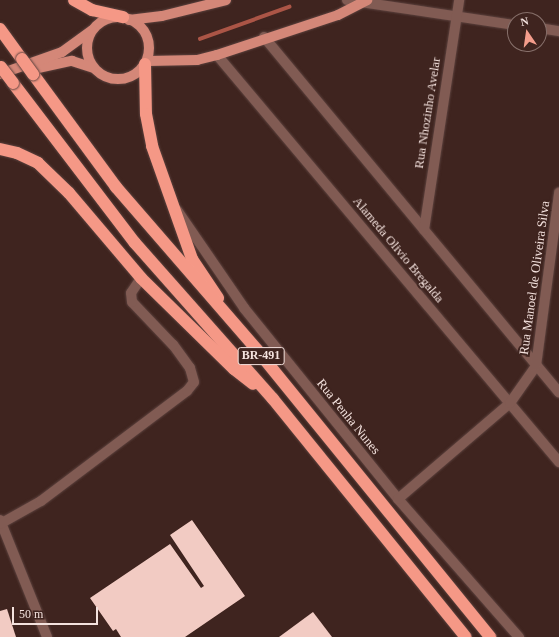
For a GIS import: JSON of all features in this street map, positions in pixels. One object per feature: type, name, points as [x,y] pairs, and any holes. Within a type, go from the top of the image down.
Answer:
[{"type":"highway","points":[[74,0],[92,10],[126,19]]},
{"type":"highway","name":"BR-491","points":[[0,29],[116,187],[257,350],[490,637]]},
{"type":"highway","points":[[146,62],[146,114],[152,146],[192,259],[257,350]]},
{"type":"highway","name":"BR-491","points":[[0,69],[13,83],[135,243],[274,399],[466,637]]},
{"type":"highway","points":[[0,149],[38,163],[69,193],[142,278],[234,369],[274,399]]},
{"type":"main road","points":[[0,69],[62,52],[101,22],[162,16],[226,0]]},
{"type":"main road","points":[[146,62],[197,60],[264,37],[338,15],[366,1]]},
{"type":"main road","points":[[0,81],[47,64],[72,60],[93,68],[106,78],[122,78],[137,73],[146,62],[145,36],[126,19]]},
{"type":"main road","points":[[92,30],[87,43],[87,56],[93,68]]},
{"type":"street","points":[[347,0],[366,1],[507,23]]},
{"type":"street","name":"Rua Nhozinho Avelar","points":[[424,230],[458,0]]},
{"type":"street","points":[[547,29],[559,31]]},
{"type":"street","points":[[264,37],[559,392]]},
{"type":"street","name":"Alameda Olivio Bregalda","points":[[217,54],[559,462]]},
{"type":"street","name":"Rua Manoel de Oliveira Silva","points":[[536,366],[559,192]]},
{"type":"street","name":"Rua Penha Nunes","points":[[172,202],[244,308],[398,500],[520,637]]},
{"type":"street","points":[[47,637],[1,523],[41,501],[187,391],[194,382],[192,371],[173,344],[132,302],[131,293],[142,278]]},
{"type":"street","points":[[398,500],[510,403],[536,366]]},
{"type":"building","points":[[192,520],[245,596],[185,637],[121,637],[116,629],[113,631],[90,598],[170,544],[201,588],[204,586],[170,535]]},
{"type":"building","points":[[7,609],[16,637],[0,637],[0,611]]},
{"type":"building","points":[[313,612],[332,637],[279,637]]},
{"type":"waterway","points":[[200,39],[289,7]]}]
